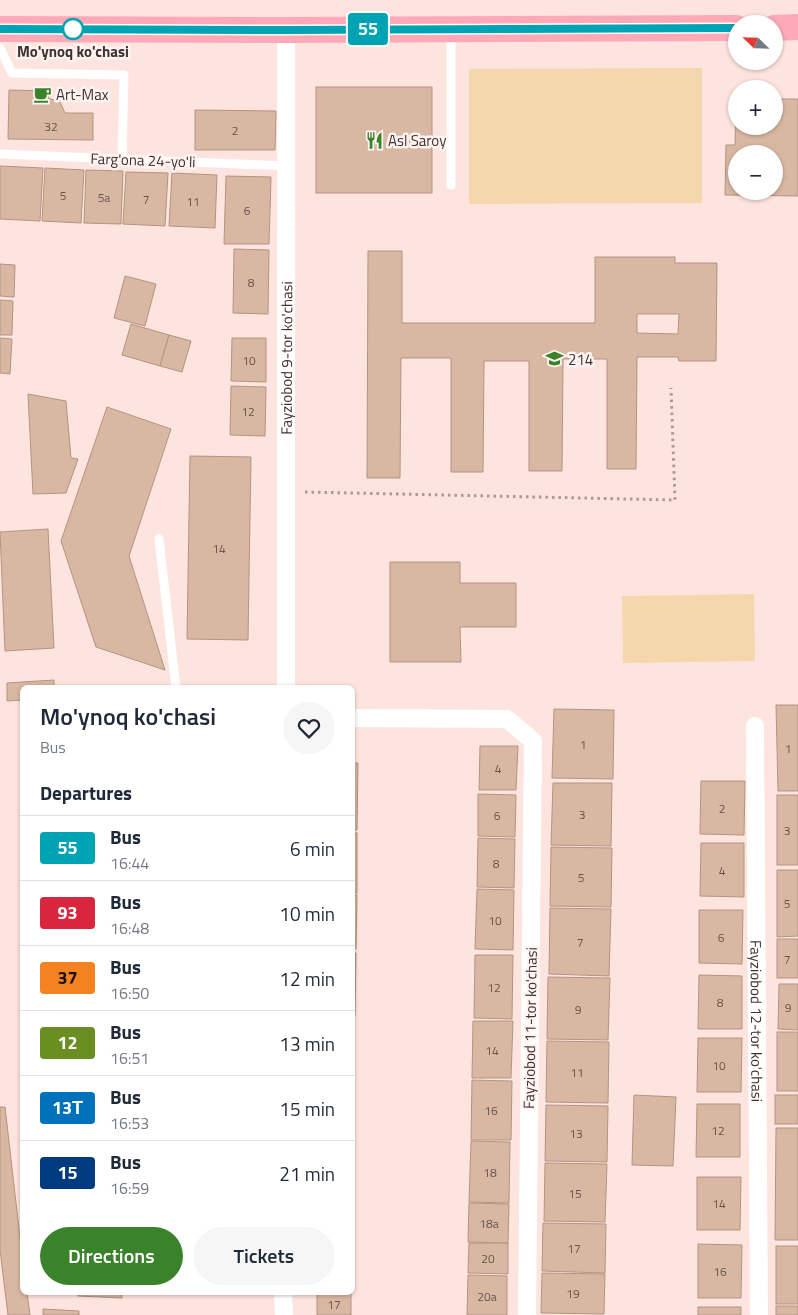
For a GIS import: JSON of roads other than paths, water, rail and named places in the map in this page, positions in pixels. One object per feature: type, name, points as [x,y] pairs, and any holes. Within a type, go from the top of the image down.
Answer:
[{"type":"main road","points":[[0,28],[286,30],[728,28]]},
{"type":"main road","points":[[783,28],[798,28]]},
{"type":"street","name":"Fayziobod 9-tor ko'chasi","points":[[286,30],[287,166],[284,493],[286,685]]},
{"type":"street","name":"Fayziobod 11-tor ko'chasi","points":[[355,718],[507,719],[533,741],[526,1315]]},
{"type":"street","name":"Fayziobod 12-tor ko'chasi","points":[[755,726],[759,1315]]},
{"type":"street","points":[[283,1295],[284,1315]]},
{"type":"lane","points":[[451,29],[452,186]]},
{"type":"lane","points":[[0,48],[12,73],[124,75],[122,159]]},
{"type":"lane","name":"Farg'ona 24-yo'li","points":[[0,154],[287,166]]},
{"type":"lane","points":[[159,539],[176,685]]},
{"type":"place","name":"Mo'ynoq ko'chasi","points":[[73,29]]},
{"type":"place","name":"Art-Max","points":[[42,94]]},
{"type":"place","name":"Asl Saroy","points":[[374,140]]},
{"type":"place","name":"214","points":[[554,359]]}]
